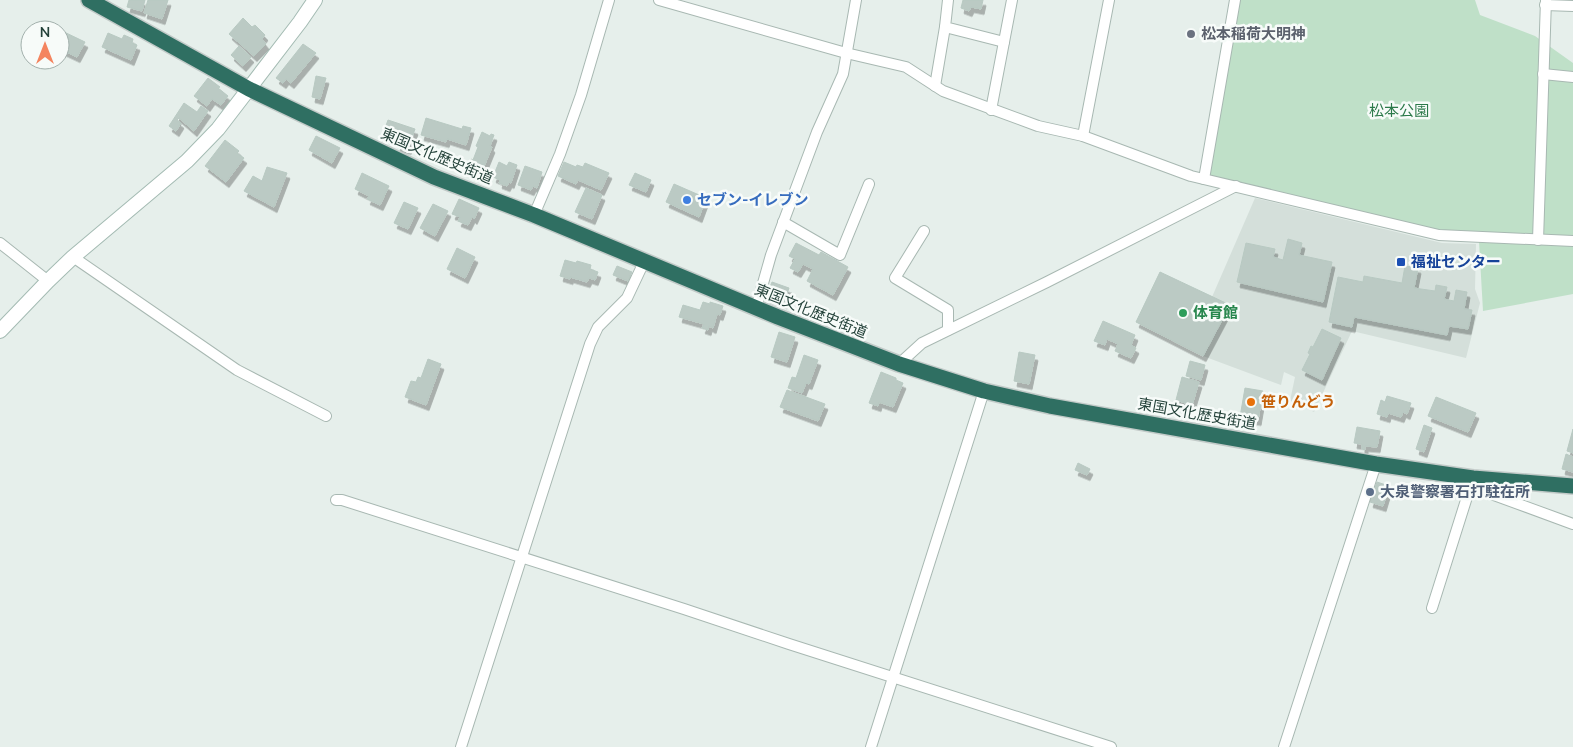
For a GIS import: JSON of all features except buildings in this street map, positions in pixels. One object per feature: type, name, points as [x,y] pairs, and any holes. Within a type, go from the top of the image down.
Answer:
[{"type":"highway","name":"東国文化歴史街道","points":[[88,0],[249,89],[434,177],[534,215],[778,318],[899,364],[984,391],[1060,407],[1376,464],[1473,478],[1573,486]]},
{"type":"street","points":[[0,331],[73,256],[187,161],[218,129],[316,0]]},
{"type":"street","points":[[534,215],[560,154],[581,95],[609,0]]},
{"type":"street","points":[[659,0],[846,53],[906,67],[943,91],[991,110],[1038,126],[1083,136],[1191,176],[1439,235],[1573,241]]},
{"type":"street","points":[[756,308],[771,254],[817,132],[843,74],[856,0]]},
{"type":"street","points":[[935,86],[948,0]]},
{"type":"street","points":[[991,110],[1012,0]]},
{"type":"street","points":[[1083,136],[1109,0]]},
{"type":"street","points":[[1204,179],[1235,0]]},
{"type":"street","points":[[1538,240],[1546,2],[1573,6]]},
{"type":"street","points":[[945,27],[1004,42]]},
{"type":"street","points":[[1543,74],[1573,77]]},
{"type":"street","points":[[783,222],[840,255],[869,184]]},
{"type":"street","points":[[899,364],[922,343],[1236,186]]},
{"type":"street","points":[[924,231],[895,278],[948,310],[948,330]]},
{"type":"street","points":[[0,243],[48,281]]},
{"type":"street","points":[[73,256],[236,370],[326,416]]},
{"type":"street","points":[[461,747],[590,344],[598,327],[627,298],[644,262]]},
{"type":"street","points":[[871,747],[984,391]]},
{"type":"street","points":[[1284,747],[1376,464]]},
{"type":"street","points":[[1473,478],[1483,491],[1573,524]]},
{"type":"street","points":[[1432,608],[1473,478]]},
{"type":"street","points":[[336,500],[342,500],[1111,747]]},
{"type":"shaded area","points":[[1255,198],[1442,243],[1476,244],[1475,289],[1480,303],[1466,358],[1352,331],[1314,412],[1290,401],[1295,377],[1284,372],[1281,385],[1203,356],[1136,322],[1160,272],[1212,297]]},
{"type":"green space","name":"松本公園","points":[[1238,0],[1475,0],[1480,15],[1535,36],[1573,63],[1573,294],[1483,311],[1479,241],[1439,235],[1208,180]]},
{"type":"place","name":"松本稲荷大明神","points":[[1191,34]]},
{"type":"place","name":"セブン-イレブン","points":[[687,200]]},
{"type":"place","name":"福祉センター","points":[[1401,262]]},
{"type":"place","name":"体育館","points":[[1183,313]]},
{"type":"place","name":"笹りんどう","points":[[1251,402]]},
{"type":"place","name":"大泉警察署石打駐在所","points":[[1370,492]]}]
